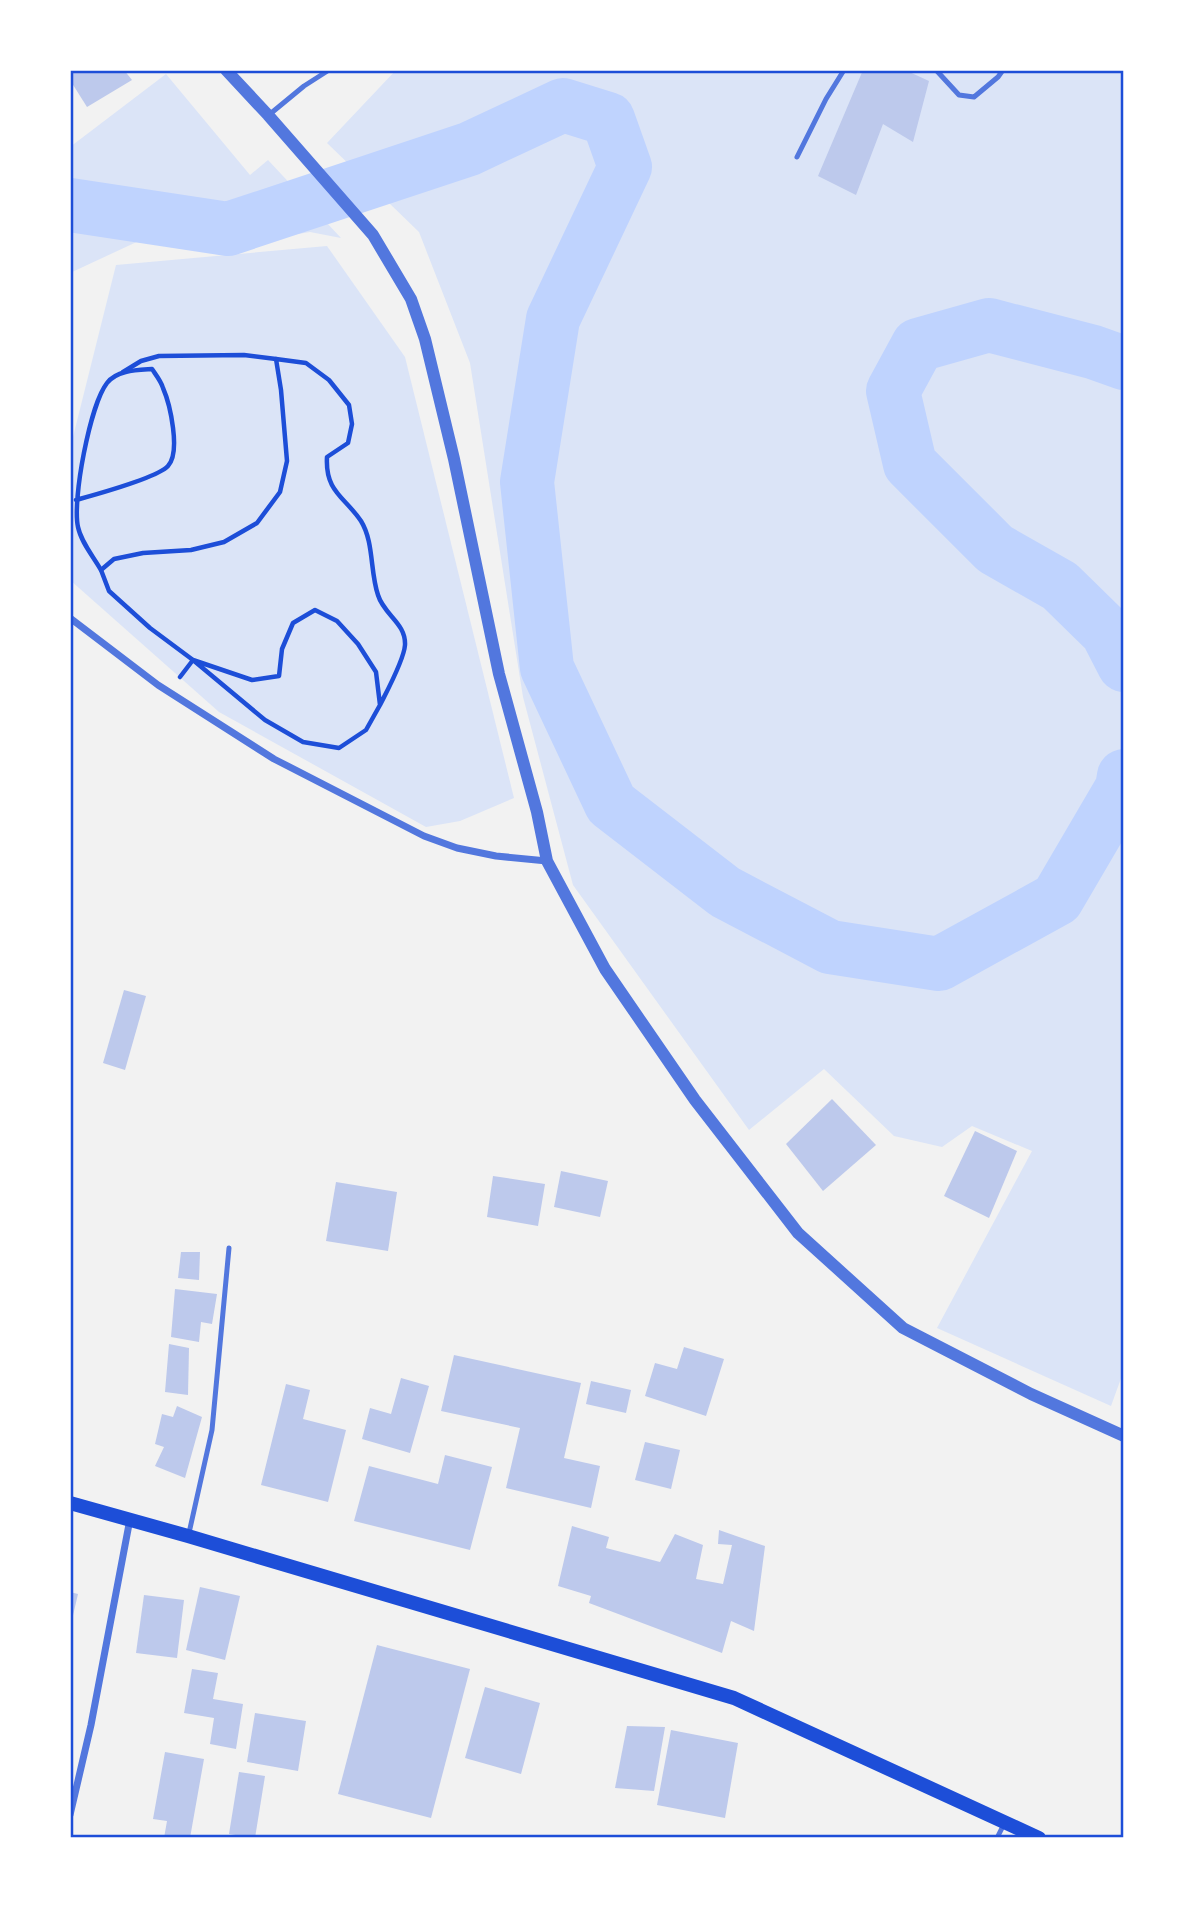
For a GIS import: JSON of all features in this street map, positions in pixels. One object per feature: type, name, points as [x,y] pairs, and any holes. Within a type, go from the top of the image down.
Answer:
[{"type":"main road","points":[[70,1503],[734,1698],[1039,1838]]},
{"type":"street","points":[[226,70],[373,235],[411,299],[425,339],[454,459],[499,674],[537,812],[547,861],[605,969],[695,1100],[798,1233],[903,1328],[1031,1394],[1124,1436]]},
{"type":"street","points":[[70,618],[158,685],[285,765],[424,836],[457,848],[496,856],[547,861]]},
{"type":"street","points":[[70,1815],[91,1725],[130,1519]]},
{"type":"lane","points":[[268,115],[329,70]]},
{"type":"lane","points":[[797,157],[844,70]]},
{"type":"lane","points":[[936,70],[959,95],[974,96],[1003,70]]},
{"type":"lane","points":[[188,1536],[212,1430],[229,1248]]},
{"type":"lane","points":[[997,1838],[1005,1822]]},
{"type":"path","points":[[244,355],[306,363],[329,380],[349,405],[352,424],[348,443],[327,457],[326,472],[339,497],[362,522],[378,596],[405,632],[405,649],[366,730],[339,748],[303,742],[265,720],[150,628],[108,590],[101,570],[81,538],[77,524],[76,500],[95,408],[107,383],[120,374],[141,361],[159,356],[244,355]]},
{"type":"path","points":[[101,570],[114,559],[143,552],[191,550],[224,542],[257,523],[280,492],[287,461],[276,359]]},
{"type":"path","points":[[76,500],[153,474],[168,466],[173,454],[174,439],[169,405],[163,386],[152,369],[120,374]]},
{"type":"path","points":[[193,660],[252,680],[279,676],[282,649],[293,623],[315,610],[338,621],[358,644],[376,672],[380,705]]},
{"type":"shaded area","points":[[396,70],[1124,70],[1124,1370],[1111,1406],[937,1328],[1032,1151],[972,1126],[942,1147],[894,1136],[824,1069],[749,1130],[573,885],[523,697],[470,363],[419,232],[327,143]]},
{"type":"shaded area","points":[[166,74],[250,175],[268,160],[341,238],[310,232],[218,244],[143,239],[70,273],[70,147]]},
{"type":"shaded area","points":[[327,246],[405,357],[514,798],[460,821],[426,827],[219,712],[70,580],[70,449],[116,265]]},
{"type":"building","points":[[70,70],[124,70],[132,80],[87,107],[70,80]]},
{"type":"building","points":[[863,70],[905,70],[929,81],[913,142],[883,124],[856,195],[818,176]]},
{"type":"building","points":[[124,990],[146,996],[125,1070],[103,1063]]},
{"type":"building","points":[[832,1099],[876,1145],[823,1191],[786,1144]]},
{"type":"building","points":[[975,1131],[1017,1151],[989,1218],[944,1196]]},
{"type":"building","points":[[561,1171],[608,1181],[600,1217],[554,1207]]},
{"type":"building","points":[[493,1176],[545,1184],[538,1226],[487,1217]]},
{"type":"building","points":[[336,1182],[397,1192],[388,1251],[326,1241]]},
{"type":"building","points":[[181,1252],[200,1252],[199,1280],[178,1278]]},
{"type":"building","points":[[175,1289],[217,1294],[212,1324],[201,1322],[199,1342],[171,1337]]},
{"type":"building","points":[[169,1344],[189,1348],[188,1395],[165,1392]]},
{"type":"building","points":[[684,1347],[724,1359],[706,1416],[645,1396],[655,1363],[677,1369]]},
{"type":"building","points":[[454,1355],[581,1383],[564,1458],[600,1466],[591,1508],[506,1488],[520,1428],[441,1411]]},
{"type":"building","points":[[401,1378],[429,1386],[410,1453],[362,1439],[370,1408],[391,1414]]},
{"type":"building","points":[[591,1381],[631,1390],[626,1413],[586,1404]]},
{"type":"building","points":[[286,1384],[310,1390],[303,1419],[346,1430],[328,1502],[261,1485]]},
{"type":"building","points":[[177,1406],[202,1417],[185,1478],[155,1466],[164,1447],[155,1444],[162,1414],[173,1417]]},
{"type":"building","points":[[645,1442],[680,1450],[671,1489],[635,1480]]},
{"type":"building","points":[[445,1455],[492,1467],[470,1550],[354,1521],[369,1466],[438,1484]]},
{"type":"building","points":[[572,1526],[609,1537],[606,1548],[660,1562],[675,1534],[703,1545],[696,1579],[723,1584],[732,1545],[718,1544],[719,1530],[765,1546],[754,1631],[731,1621],[722,1653],[589,1603],[591,1596],[558,1586]]},
{"type":"building","points":[[200,1587],[240,1596],[225,1660],[186,1650]]},
{"type":"building","points":[[70,1592],[78,1594],[71,1624],[70,1624]]},
{"type":"building","points":[[144,1595],[184,1600],[177,1658],[136,1653]]},
{"type":"building","points":[[377,1645],[470,1669],[431,1818],[338,1794]]},
{"type":"building","points":[[192,1669],[218,1673],[213,1699],[243,1704],[236,1749],[210,1744],[214,1718],[184,1713]]},
{"type":"building","points":[[485,1687],[540,1703],[521,1774],[465,1758]]},
{"type":"building","points":[[255,1713],[306,1721],[298,1771],[247,1762]]},
{"type":"building","points":[[627,1726],[665,1727],[654,1791],[615,1788]]},
{"type":"building","points":[[671,1730],[738,1743],[725,1818],[657,1805]]},
{"type":"building","points":[[165,1752],[204,1759],[190,1838],[164,1838],[167,1821],[153,1819]]},
{"type":"building","points":[[239,1772],[265,1776],[255,1838],[229,1834]]},
{"type":"waterway","points":[[70,205],[228,229],[469,149],[563,105],[608,119],[625,167],[553,319],[527,482],[547,668],[611,804],[725,892],[830,947],[939,964],[1057,899],[1122,788],[1124,776]]},
{"type":"waterway","points":[[1124,363],[1093,352],[989,325],[918,345],[893,391],[910,464],[995,549],[1060,586],[1107,632],[1124,665]]}]
